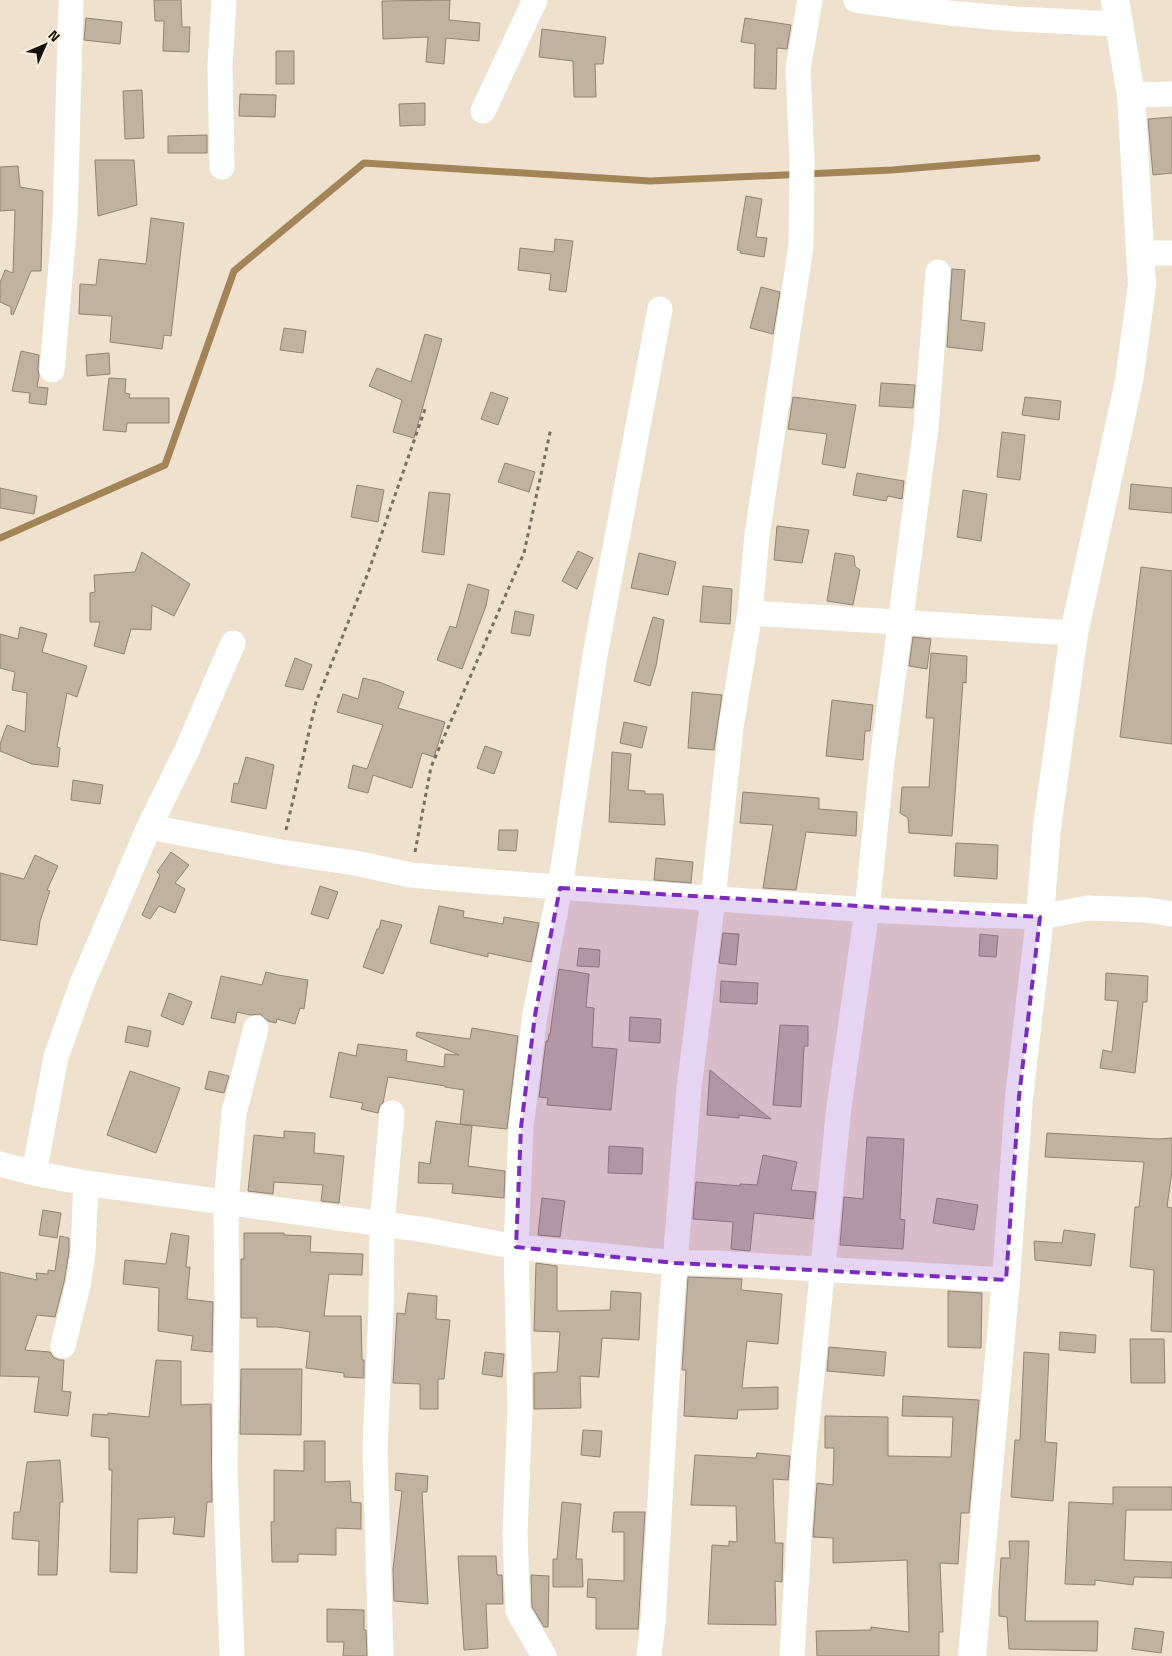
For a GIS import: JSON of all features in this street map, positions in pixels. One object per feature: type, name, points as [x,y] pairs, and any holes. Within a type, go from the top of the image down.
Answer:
[{"type":"street","points":[[52,370],[65,220],[71,0]]},
{"type":"street","points":[[222,166],[220,66],[224,0]]},
{"type":"street","points":[[483,110],[535,0]]},
{"type":"street","points":[[648,1656],[653,1622],[675,1263],[689,1088],[713,899],[731,727],[750,613],[757,535],[801,246],[802,160],[798,69],[810,0]]},
{"type":"street","points":[[856,0],[949,6],[1014,19],[1117,12],[1131,95],[1142,285],[1129,381],[1074,633],[1047,827],[1040,917],[1019,1097],[1006,1280],[972,1656]]},
{"type":"street","points":[[1131,95],[1172,94]]},
{"type":"street","points":[[1140,253],[1172,253]]},
{"type":"street","points":[[792,1656],[804,1454],[839,1106],[867,910],[882,762],[926,427],[938,272]]},
{"type":"street","points":[[544,1656],[518,1611],[515,1535],[520,1407],[516,1247],[521,1127],[535,1015],[560,888],[595,655],[660,309]]},
{"type":"street","points":[[750,613],[1074,633]]},
{"type":"street","points":[[34,1173],[56,1057],[82,984],[149,827],[187,750],[233,643]]},
{"type":"street","points":[[149,827],[410,874],[560,888],[867,910],[1040,917],[1088,908],[1146,910],[1172,914]]},
{"type":"street","points":[[232,1656],[225,1470],[226,1202],[234,1113],[256,1028]]},
{"type":"street","points":[[381,1656],[375,1448],[381,1310],[382,1224],[392,1113]]},
{"type":"street","points":[[0,1164],[86,1183],[426,1230],[516,1247],[675,1263],[717,1263],[1006,1280]]},
{"type":"street","points":[[63,1346],[78,1285],[83,1253],[86,1183]]},
{"type":"path","points":[[281,852],[316,702],[368,574],[425,409]]},
{"type":"path","points":[[410,874],[431,767],[524,553],[551,428]]},
{"type":"highlighted area","points":[[560,888],[1040,917],[1019,1097],[1006,1280],[675,1263],[516,1247],[521,1127],[535,1015]]},
{"type":"building","points":[[154,0],[181,0],[182,27],[190,27],[189,52],[163,51],[164,21],[155,21]]},
{"type":"building","points":[[450,0],[449,20],[480,23],[479,41],[446,38],[444,64],[426,62],[428,37],[383,39],[382,1]]},
{"type":"building","points":[[86,18],[122,22],[120,44],[84,40]]},
{"type":"building","points":[[745,18],[791,25],[787,49],[777,48],[776,89],[754,88],[755,44],[741,42]]},
{"type":"building","points":[[542,29],[606,37],[603,64],[595,64],[596,97],[574,97],[573,61],[539,57]]},
{"type":"building","points":[[276,51],[294,51],[294,84],[276,84]]},
{"type":"building","points":[[142,90],[144,138],[125,139],[123,91]]},
{"type":"building","points":[[240,94],[276,95],[275,117],[239,116]]},
{"type":"building","points":[[425,103],[425,125],[400,126],[399,104]]},
{"type":"building","points":[[1172,117],[1172,173],[1153,175],[1148,119]]},
{"type":"building","points":[[207,135],[207,153],[168,153],[168,136]]},
{"type":"building","points":[[95,160],[134,160],[137,205],[98,216]]},
{"type":"building","points":[[18,166],[20,187],[43,191],[41,271],[31,271],[13,315],[11,314],[11,307],[0,302],[0,283],[5,270],[13,273],[15,210],[0,211],[0,167]]},
{"type":"building","points":[[746,196],[762,199],[756,237],[767,238],[764,257],[740,253],[741,251],[737,250]]},
{"type":"building","points":[[151,218],[184,223],[171,336],[164,335],[162,349],[110,342],[112,316],[79,314],[80,284],[96,285],[99,259],[146,264]]},
{"type":"building","points":[[555,239],[573,241],[566,292],[549,290],[551,274],[518,270],[520,248],[554,252]]},
{"type":"building","points":[[952,269],[965,270],[961,320],[985,323],[982,351],[947,347]]},
{"type":"building","points":[[761,287],[780,292],[773,334],[750,328]]},
{"type":"building","points":[[284,328],[306,331],[303,353],[280,350]]},
{"type":"building","points":[[425,334],[442,339],[414,438],[393,432],[402,400],[369,386],[377,368],[411,382]]},
{"type":"building","points":[[21,351],[39,355],[37,387],[48,388],[46,405],[29,403],[30,393],[12,391]]},
{"type":"building","points":[[109,353],[110,374],[87,376],[86,355]]},
{"type":"building","points":[[109,378],[126,379],[125,393],[130,394],[129,398],[169,398],[169,423],[127,423],[126,432],[103,430]]},
{"type":"building","points":[[881,383],[915,385],[913,408],[879,406]]},
{"type":"building","points":[[491,392],[508,398],[498,425],[481,419]]},
{"type":"building","points":[[793,397],[856,405],[845,468],[822,464],[827,434],[788,429]]},
{"type":"building","points":[[1025,397],[1061,401],[1059,420],[1022,415]]},
{"type":"building","points":[[1002,432],[1025,435],[1020,480],[997,477]]},
{"type":"building","points":[[505,463],[535,472],[529,492],[498,482]]},
{"type":"building","points":[[857,473],[904,481],[902,499],[888,496],[886,501],[853,495]]},
{"type":"building","points":[[1131,484],[1172,488],[1172,513],[1129,509]]},
{"type":"building","points":[[357,485],[384,490],[378,522],[351,517]]},
{"type":"building","points":[[0,488],[37,496],[34,514],[0,508]]},
{"type":"building","points":[[963,490],[987,494],[981,541],[957,537]]},
{"type":"building","points":[[429,492],[450,494],[444,555],[422,552]]},
{"type":"building","points":[[777,526],[809,530],[802,563],[774,560]]},
{"type":"building","points":[[578,551],[593,558],[577,589],[562,581]]},
{"type":"building","points":[[142,552],[190,584],[174,616],[152,605],[151,630],[131,629],[124,654],[94,646],[100,622],[90,622],[90,593],[95,592],[94,575],[135,572]]},
{"type":"building","points":[[639,553],[676,562],[668,595],[631,588]]},
{"type":"building","points":[[835,553],[854,556],[855,566],[860,570],[853,605],[827,601]]},
{"type":"building","points":[[1141,567],[1172,571],[1172,744],[1120,737]]},
{"type":"building","points":[[468,584],[489,590],[486,606],[462,669],[437,660],[450,626],[456,628]]},
{"type":"building","points":[[703,586],[732,589],[730,624],[700,622]]},
{"type":"building","points":[[515,611],[534,615],[530,636],[511,633]]},
{"type":"building","points":[[653,617],[664,620],[656,666],[650,686],[634,681]]},
{"type":"building","points":[[20,627],[47,634],[42,652],[87,666],[77,697],[67,693],[57,747],[60,748],[58,767],[32,764],[0,751],[0,744],[7,725],[25,732],[27,693],[12,690],[15,672],[0,668],[0,634],[18,639]]},
{"type":"building","points":[[913,637],[931,639],[927,669],[909,666]]},
{"type":"building","points":[[931,653],[967,656],[966,683],[963,682],[952,836],[909,833],[908,818],[900,813],[902,787],[929,787],[934,718],[926,718]]},
{"type":"building","points":[[295,658],[312,665],[303,690],[285,686]]},
{"type":"building","points":[[363,678],[404,692],[398,708],[445,722],[434,757],[422,753],[412,788],[373,775],[368,793],[348,788],[353,765],[367,769],[383,725],[337,712],[343,694],[358,699]]},
{"type":"building","points":[[692,692],[722,695],[714,750],[688,748]]},
{"type":"building","points":[[832,700],[873,705],[870,731],[865,731],[863,760],[826,756]]},
{"type":"building","points":[[624,722],[647,727],[642,748],[620,743]]},
{"type":"building","points":[[485,746],[502,752],[494,774],[477,768]]},
{"type":"building","points":[[612,752],[631,754],[628,790],[645,791],[645,794],[663,794],[665,825],[609,822]]},
{"type":"building","points":[[246,757],[274,765],[266,809],[231,802],[234,783],[238,784]]},
{"type":"building","points":[[73,780],[103,785],[100,804],[71,800]]},
{"type":"building","points":[[743,792],[819,798],[819,809],[857,812],[856,836],[806,832],[796,890],[763,888],[773,825],[740,823]]},
{"type":"building","points":[[499,830],[518,830],[516,851],[498,850]]},
{"type":"building","points":[[956,843],[998,845],[997,879],[954,876]]},
{"type":"building","points":[[171,852],[189,865],[175,883],[185,889],[175,913],[159,906],[150,919],[142,915],[160,875],[157,872]]},
{"type":"building","points":[[35,855],[58,866],[47,890],[50,891],[40,921],[37,945],[0,940],[0,873],[24,879]]},
{"type":"building","points":[[656,858],[693,862],[691,883],[654,880]]},
{"type":"building","points":[[320,886],[338,892],[328,919],[311,914]]},
{"type":"building","points":[[439,906],[464,911],[463,917],[503,924],[504,917],[539,923],[531,962],[488,953],[488,957],[430,943]]},
{"type":"building","points":[[381,920],[402,925],[383,974],[363,967]]},
{"type":"building","points":[[723,933],[739,934],[736,965],[719,963]]},
{"type":"building","points":[[980,934],[998,936],[996,957],[979,956]]},
{"type":"building","points":[[579,948],[600,950],[599,967],[577,966]]},
{"type":"building","points":[[559,969],[589,974],[586,1007],[594,1008],[592,1047],[617,1049],[611,1110],[547,1105],[548,1098],[539,1097],[546,1041],[548,1041],[550,1034]]},
{"type":"building","points":[[266,972],[308,980],[304,1009],[300,1008],[295,1024],[277,1019],[276,1023],[268,1021],[260,1014],[250,1015],[237,1012],[235,1023],[211,1018],[221,976],[262,985]]},
{"type":"building","points":[[1106,973],[1148,976],[1147,1002],[1143,1002],[1135,1073],[1100,1068],[1103,1050],[1112,1052],[1118,1001],[1105,1000]]},
{"type":"building","points":[[721,981],[758,983],[757,1004],[720,1002]]},
{"type":"building","points":[[169,993],[192,1002],[183,1025],[161,1016]]},
{"type":"building","points":[[630,1017],[661,1019],[660,1043],[629,1041]]},
{"type":"building","points":[[780,1025],[808,1026],[808,1046],[804,1046],[801,1107],[773,1105]]},
{"type":"building","points":[[128,1026],[151,1031],[148,1047],[125,1042]]},
{"type":"building","points":[[472,1028],[518,1036],[507,1129],[460,1124],[464,1090],[445,1086],[388,1077],[383,1103],[380,1105],[378,1113],[361,1109],[363,1103],[330,1097],[339,1052],[356,1056],[358,1044],[407,1050],[406,1061],[444,1067],[445,1054],[459,1055],[416,1036],[417,1032],[470,1039]]},
{"type":"building","points":[[710,1070],[771,1119],[739,1115],[739,1118],[707,1115]]},
{"type":"building","points":[[130,1071],[180,1088],[156,1153],[107,1135]]},
{"type":"building","points":[[209,1071],[229,1076],[224,1093],[205,1089]]},
{"type":"building","points":[[436,1121],[472,1126],[468,1166],[505,1171],[504,1198],[452,1193],[453,1184],[418,1183],[419,1162],[430,1164]]},
{"type":"building","points":[[284,1131],[315,1133],[314,1153],[344,1156],[339,1203],[321,1201],[323,1185],[274,1182],[273,1194],[248,1191],[254,1135],[284,1138]]},
{"type":"building","points":[[1047,1133],[1158,1139],[1172,1138],[1172,1171],[1167,1207],[1172,1208],[1172,1332],[1151,1331],[1154,1270],[1130,1267],[1135,1207],[1139,1207],[1144,1162],[1045,1157]]},
{"type":"building","points":[[867,1137],[904,1139],[900,1219],[905,1220],[903,1249],[840,1245],[844,1197],[863,1199]]},
{"type":"building","points":[[609,1146],[643,1148],[642,1174],[608,1173]]},
{"type":"building","points":[[763,1155],[797,1162],[791,1190],[816,1192],[813,1219],[754,1213],[750,1251],[731,1249],[733,1222],[693,1219],[696,1182],[740,1186],[740,1184],[757,1185]]},
{"type":"building","points":[[542,1198],[565,1201],[560,1237],[538,1235]]},
{"type":"building","points":[[937,1198],[978,1205],[974,1230],[933,1223]]},
{"type":"building","points":[[43,1210],[61,1213],[57,1238],[39,1235]]},
{"type":"building","points":[[1064,1230],[1095,1234],[1091,1266],[1035,1260],[1034,1241],[1062,1243]]},
{"type":"building","points":[[171,1233],[189,1236],[186,1267],[190,1267],[187,1299],[213,1302],[212,1352],[191,1350],[193,1336],[158,1331],[159,1288],[123,1284],[125,1260],[166,1264]]},
{"type":"building","points":[[244,1233],[284,1233],[284,1235],[311,1236],[310,1252],[363,1254],[362,1275],[329,1274],[324,1316],[361,1316],[364,1378],[344,1377],[344,1373],[306,1368],[310,1332],[277,1327],[257,1327],[257,1318],[241,1318],[241,1259],[244,1259]]},
{"type":"building","points":[[60,1236],[69,1238],[69,1252],[55,1317],[37,1315],[25,1350],[50,1352],[53,1357],[64,1360],[62,1391],[71,1392],[68,1416],[34,1412],[39,1377],[0,1376],[0,1272],[37,1280],[36,1273],[48,1274],[48,1270],[55,1271]]},
{"type":"building","points":[[536,1263],[557,1266],[557,1311],[610,1310],[611,1291],[641,1293],[639,1340],[602,1338],[599,1377],[580,1376],[581,1408],[534,1409],[534,1373],[557,1372],[560,1332],[534,1331]]},
{"type":"building","points":[[688,1277],[742,1279],[741,1290],[782,1294],[778,1344],[747,1341],[742,1388],[778,1387],[778,1409],[738,1410],[737,1419],[684,1416],[686,1370],[682,1370]]},
{"type":"building","points":[[948,1291],[982,1293],[981,1348],[948,1347]]},
{"type":"building","points":[[408,1293],[437,1296],[436,1319],[450,1320],[444,1379],[438,1379],[438,1409],[420,1409],[420,1384],[393,1383],[397,1313],[405,1314]]},
{"type":"building","points":[[1060,1332],[1096,1335],[1095,1353],[1059,1350]]},
{"type":"building","points":[[1130,1339],[1164,1339],[1165,1383],[1131,1383]]},
{"type":"building","points":[[829,1347],[886,1352],[884,1376],[827,1371]]},
{"type":"building","points":[[485,1352],[504,1354],[502,1377],[482,1374]]},
{"type":"building","points":[[1024,1352],[1049,1354],[1045,1442],[1057,1443],[1053,1501],[1011,1497],[1015,1440],[1020,1440]]},
{"type":"building","points":[[156,1360],[181,1361],[181,1405],[211,1404],[212,1502],[207,1502],[204,1537],[173,1534],[175,1517],[138,1519],[137,1573],[110,1572],[112,1470],[109,1470],[109,1438],[91,1436],[93,1414],[108,1415],[108,1413],[149,1417]]},
{"type":"building","points":[[241,1369],[302,1369],[301,1435],[240,1434]]},
{"type":"building","points":[[903,1396],[979,1400],[969,1513],[961,1513],[958,1564],[940,1563],[943,1632],[939,1632],[939,1656],[817,1656],[816,1631],[871,1630],[871,1627],[909,1632],[907,1560],[833,1563],[833,1538],[813,1537],[817,1483],[833,1485],[834,1448],[825,1448],[825,1416],[888,1417],[888,1456],[951,1457],[953,1417],[902,1416]]},
{"type":"building","points":[[583,1430],[602,1431],[600,1457],[581,1455]]},
{"type":"building","points":[[304,1441],[325,1441],[325,1482],[350,1481],[351,1502],[361,1503],[361,1529],[336,1528],[336,1555],[298,1554],[298,1562],[272,1562],[271,1522],[274,1522],[274,1470],[304,1471]]},
{"type":"building","points":[[757,1453],[790,1456],[788,1480],[773,1479],[775,1543],[783,1543],[782,1582],[775,1581],[776,1625],[708,1624],[712,1545],[729,1546],[729,1541],[737,1542],[736,1506],[691,1505],[695,1455],[756,1458]]},
{"type":"building","points":[[60,1460],[63,1502],[60,1502],[57,1575],[38,1575],[39,1541],[12,1539],[14,1512],[20,1512],[27,1462]]},
{"type":"building","points":[[396,1473],[428,1476],[427,1492],[422,1492],[428,1604],[394,1601],[393,1569],[402,1491],[395,1490]]},
{"type":"building","points":[[1113,1487],[1172,1487],[1172,1510],[1126,1510],[1124,1560],[1172,1562],[1172,1578],[1134,1577],[1133,1585],[1095,1580],[1095,1585],[1065,1584],[1069,1502],[1113,1504]]},
{"type":"building","points":[[562,1502],[581,1504],[576,1559],[582,1559],[583,1587],[553,1587],[553,1559],[557,1559]]},
{"type":"building","points":[[614,1512],[645,1512],[638,1629],[596,1629],[596,1598],[587,1597],[588,1579],[624,1581],[624,1532],[612,1532]]},
{"type":"building","points":[[1009,1541],[1029,1541],[1025,1621],[1098,1621],[1097,1651],[1009,1649],[1007,1617],[999,1616],[999,1593],[1001,1558],[1010,1558]]},
{"type":"building","points":[[458,1556],[496,1556],[497,1575],[502,1575],[503,1604],[486,1604],[488,1648],[464,1650]]},
{"type":"building","points":[[531,1575],[549,1576],[548,1627],[544,1627],[532,1607]]},
{"type":"building","points":[[327,1609],[364,1610],[367,1656],[343,1656],[344,1642],[327,1642]]},
{"type":"building","points":[[1135,1628],[1164,1632],[1161,1653],[1132,1649]]},
{"type":"waterway","points":[[0,538],[165,465],[234,271],[364,163],[650,181],[892,170],[1037,158]]}]
